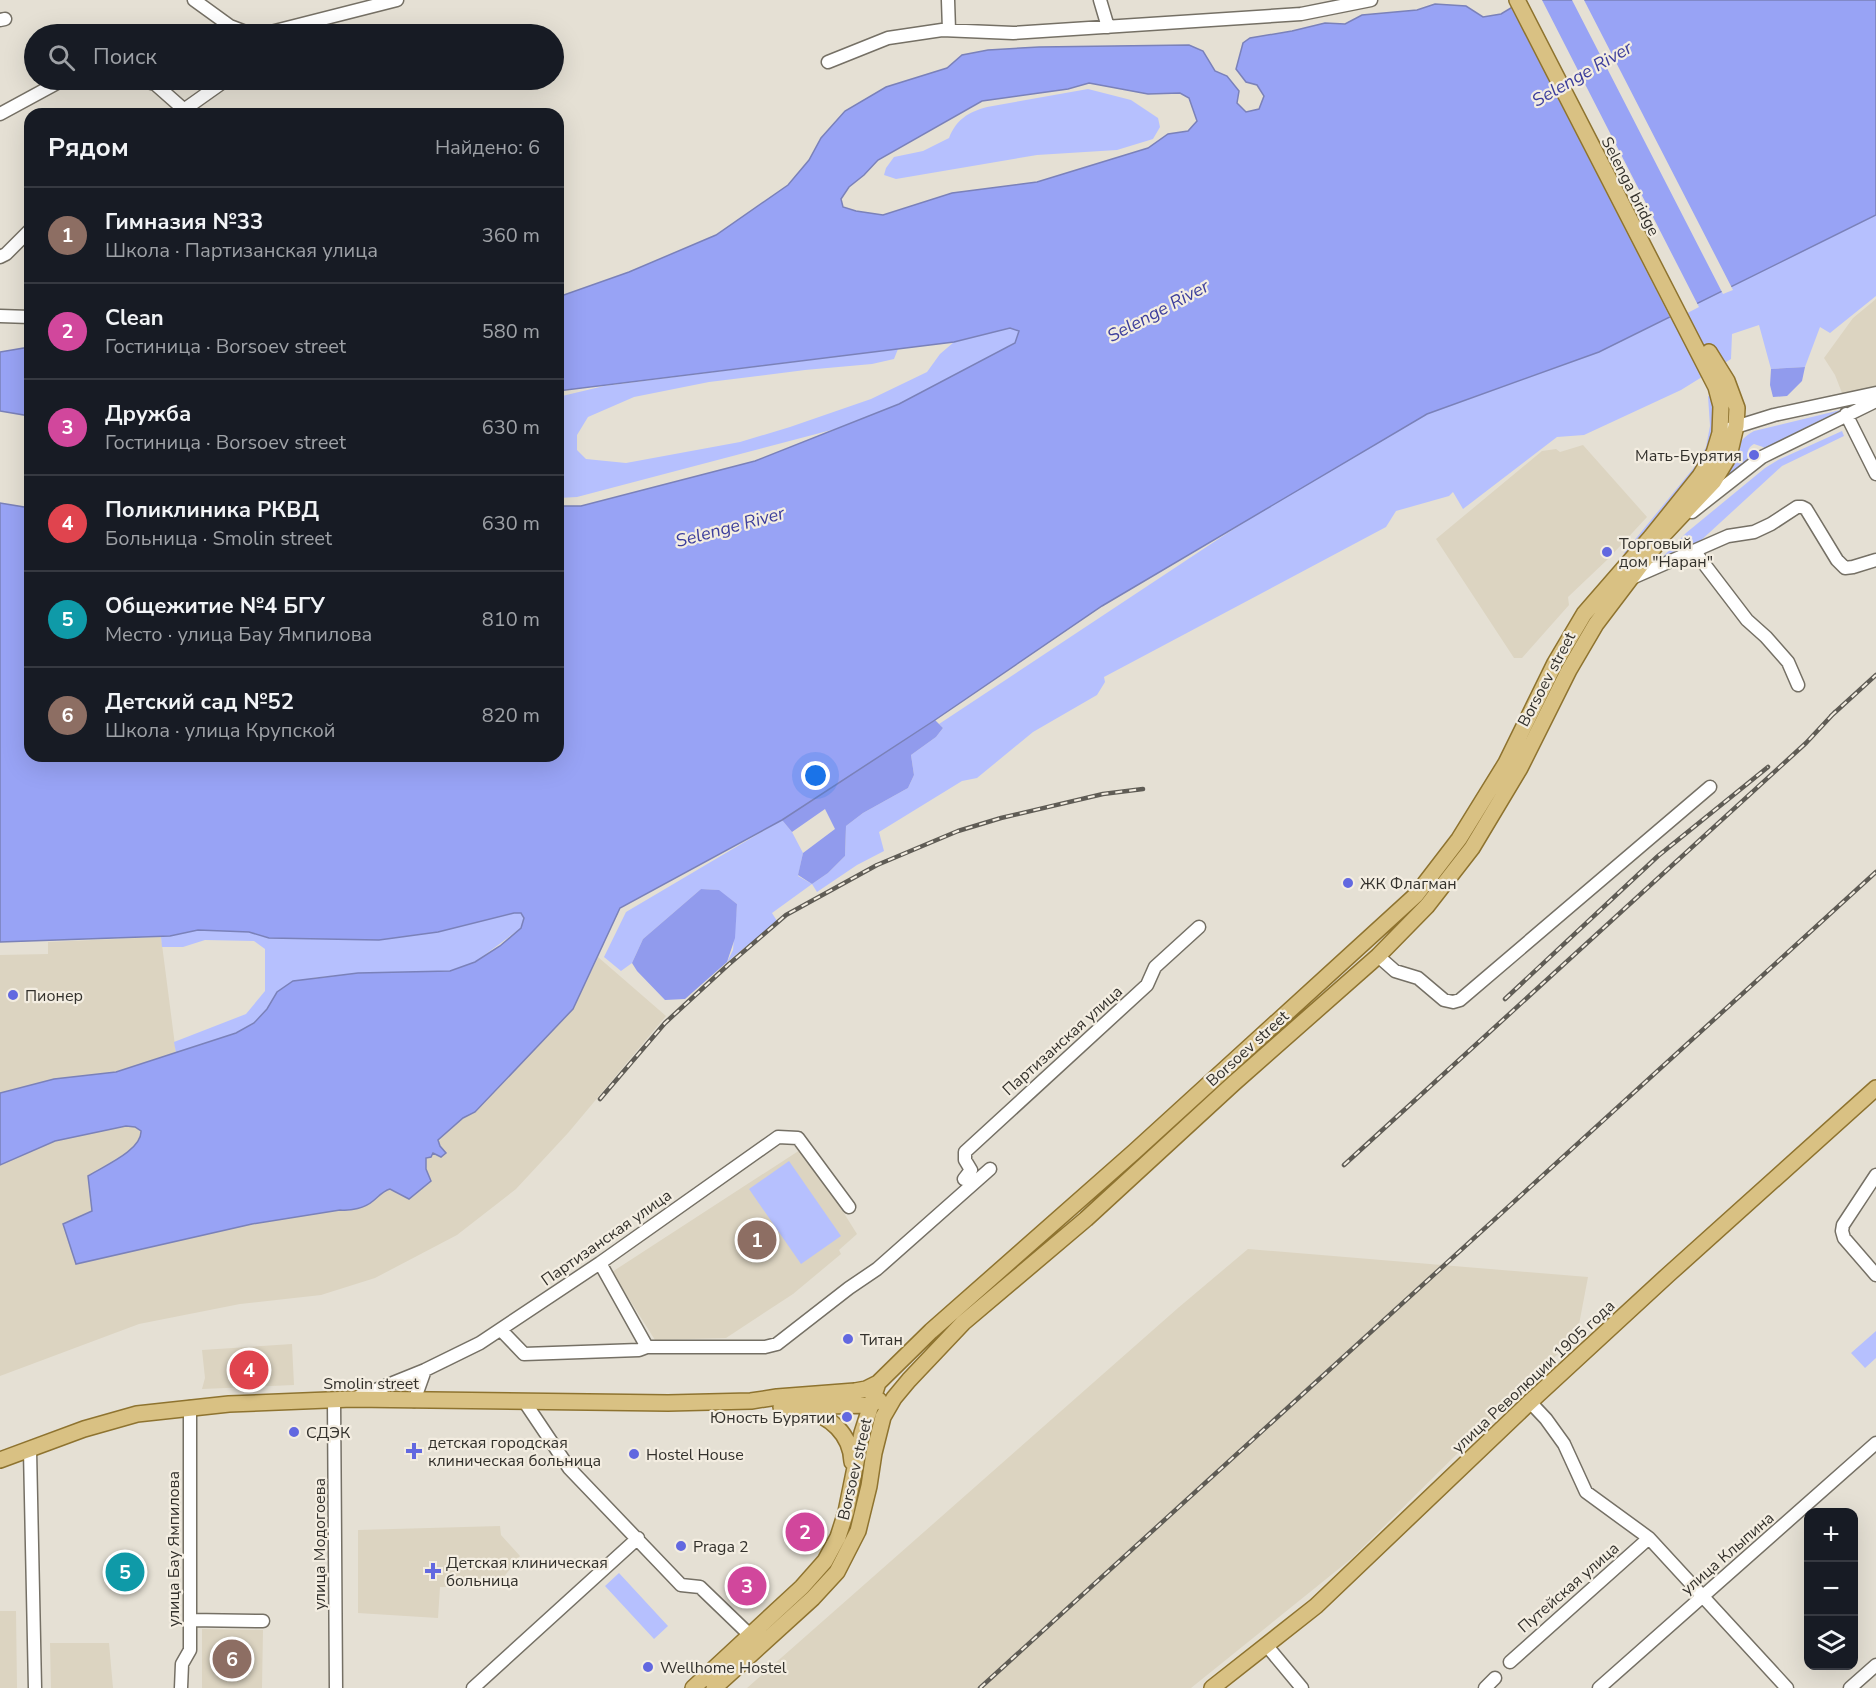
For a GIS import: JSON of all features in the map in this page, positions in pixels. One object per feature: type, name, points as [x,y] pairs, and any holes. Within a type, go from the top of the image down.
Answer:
[{"type":"main road","name":"Selenga bridge","points":[[1516,0],[1721,384]]},
{"type":"main road","name":"Selenga bridge","points":[[1528,0],[1721,384]]},
{"type":"main road","name":"Borsoev street","points":[[878,1383],[931,1330],[958,1317],[1086,1219],[1234,1083],[1378,956],[1427,906],[1472,848],[1520,768],[1596,624],[1665,533],[1714,481],[1729,456],[1744,424],[1737,408],[1721,384]]},
{"type":"main road","name":"Borsoev street","points":[[693,1688],[833,1578],[856,1535],[884,1417],[894,1398],[958,1317],[1416,896],[1460,838],[1506,763],[1555,663],[1584,614],[1652,537],[1700,476],[1714,453],[1720,433],[1721,384]]},
{"type":"main road","points":[[1366,942],[1378,956]]},
{"type":"main road","name":"улица Революции 1905 года","points":[[1212,1688],[1316,1606],[1530,1402],[1876,1088]]},
{"type":"main road","points":[[876,1402],[909,1380]]},
{"type":"main road","points":[[878,1383],[876,1402],[884,1417]]},
{"type":"main road","name":"Smolin street","points":[[0,1460],[30,1453],[84,1430],[136,1414],[334,1404],[352,1400],[527,1405],[752,1401],[855,1391],[878,1383]]},
{"type":"main road","name":"Smolin street","points":[[752,1401],[812,1411],[829,1419],[848,1442],[853,1472]]},
{"type":"main road","name":"Borsoev street","points":[[714,1688],[825,1561],[838,1537],[846,1512],[853,1472],[876,1402]]},
{"type":"main road","name":"Smolin street","points":[[788,1407],[876,1402]]},
{"type":"main road","points":[[334,1404],[788,1407]]},
{"type":"main road","points":[[0,1467],[30,1453]]},
{"type":"street","points":[[194,0],[227,24]]},
{"type":"street","points":[[302,24],[397,0]]},
{"type":"street","points":[[948,0],[949,30]]},
{"type":"street","points":[[1100,0],[1108,27]]},
{"type":"street","points":[[828,62],[888,38],[949,30],[1013,33],[1301,14],[1371,0]]},
{"type":"street","points":[[0,114],[44,90]]},
{"type":"street","points":[[161,90],[179,108]]},
{"type":"street","points":[[190,108],[213,90]]},
{"type":"street","points":[[0,257],[24,236]]},
{"type":"street","points":[[0,316],[24,317]]},
{"type":"street","points":[[1720,433],[1744,424],[1876,393]]},
{"type":"street","points":[[1665,533],[1762,457],[1876,401]]},
{"type":"street","points":[[1846,414],[1876,474]]},
{"type":"street","points":[[1632,578],[1728,536],[1754,532],[1797,507],[1806,509],[1837,560],[1845,568],[1876,560]]},
{"type":"street","points":[[1695,552],[1747,620],[1788,662],[1798,685]]},
{"type":"street","points":[[1378,956],[1395,971],[1418,978],[1444,1000],[1453,1002],[1461,1000],[1710,787]]},
{"type":"street","name":"Партизанская улица","points":[[964,1179],[971,1170],[965,1160],[965,1152],[1147,985],[1155,967],[1200,927]]},
{"type":"street","name":"Партизанская улица","points":[[352,1400],[424,1370],[480,1343],[600,1263],[778,1137],[798,1138],[849,1207]]},
{"type":"street","points":[[501,1329],[524,1354],[639,1350],[647,1347],[765,1347],[777,1344],[877,1269],[990,1168]]},
{"type":"street","points":[[1876,1175],[1843,1225],[1842,1231],[1844,1238],[1876,1275]]},
{"type":"street","points":[[600,1263],[647,1347]]},
{"type":"street","points":[[414,1401],[424,1370]]},
{"type":"street","points":[[1530,1402],[1564,1444],[1586,1492],[1649,1538],[1788,1688]]},
{"type":"street","name":"улица Модогоева","points":[[334,1404],[336,1688]]},
{"type":"street","points":[[527,1405],[569,1468],[681,1585],[700,1587],[756,1640]]},
{"type":"street","name":"улица Бау Ямпилова","points":[[182,1688],[182,1664],[190,1650],[190,1411]]},
{"type":"street","name":"улица Клыпина","points":[[1599,1688],[1876,1443]]},
{"type":"street","points":[[30,1453],[34,1688]]},
{"type":"street","points":[[473,1688],[638,1538]]},
{"type":"street","name":"Путейская улица","points":[[1510,1662],[1649,1538]]},
{"type":"street","points":[[190,1620],[263,1621]]},
{"type":"street","points":[[1267,1646],[1302,1688]]},
{"type":"street","points":[[1850,1688],[1876,1665]]},
{"type":"street","points":[[1485,1688],[1495,1678]]},
{"type":"shaded area","points":[[1088,89],[1131,100],[1158,118],[1160,127],[1153,139],[1117,150],[1037,155],[896,179],[884,175],[894,157],[923,151],[949,138],[959,122],[974,111]]},
{"type":"shaded area","points":[[1876,215],[1876,296],[1830,333],[1820,327],[1805,367],[1771,369],[1759,325],[1732,334],[1731,359],[1681,390],[1584,435],[1557,437],[1463,509],[1453,492],[1449,496],[1396,511],[1386,527],[1104,677],[1105,682],[1097,695],[1033,732],[977,778],[962,781],[879,832],[884,851],[857,865],[817,892],[812,884],[828,873],[845,856],[846,826],[863,813],[908,788],[914,775],[911,755],[936,737],[943,728],[939,724],[1297,489],[1427,414],[1599,352]]},
{"type":"shaded area","points":[[1876,299],[1876,387],[1842,393],[1835,375],[1824,358],[1853,318]]},
{"type":"shaded area","points":[[1010,328],[1019,331],[1015,343],[899,404],[839,428],[577,497],[564,498],[564,396],[604,386],[898,349],[894,359],[872,364],[709,382],[634,397],[588,417],[577,435],[577,450],[586,459],[626,463],[740,442],[871,399],[927,372],[940,354],[954,342]]},
{"type":"shaded area","points":[[1805,367],[1802,381],[1787,396],[1773,397],[1770,385],[1771,369]]},
{"type":"shaded area","points":[[1708,396],[1711,397],[1716,418],[1704,467],[1627,555],[1624,553],[1696,465],[1706,447],[1710,426]]},
{"type":"shaded area","points":[[1861,405],[1769,453],[1763,447],[1754,444],[1748,451],[1750,466],[1718,485],[1737,447],[1747,435],[1754,431]]},
{"type":"shaded area","points":[[1842,431],[1844,436],[1782,466],[1697,544],[1653,567],[1686,533],[1765,468]]},
{"type":"shaded area","points":[[1583,445],[1647,517],[1568,597],[1569,605],[1522,658],[1514,658],[1436,539],[1542,451],[1556,449],[1560,452]]},
{"type":"shaded area","points":[[935,720],[943,728],[936,737],[911,755],[914,775],[908,788],[863,813],[846,826],[845,856],[828,873],[812,884],[798,875],[803,853],[835,829],[825,809],[792,832],[782,820]]},
{"type":"shaded area","points":[[782,820],[792,832],[803,853],[798,876],[812,884],[772,913],[777,921],[727,962],[733,950],[737,904],[718,890],[701,889],[643,939],[632,963],[621,971],[604,957],[626,912]]},
{"type":"shaded area","points":[[701,889],[719,890],[737,904],[735,938],[727,962],[685,999],[665,1000],[632,963],[643,939]]},
{"type":"shaded area","points":[[521,913],[524,918],[521,928],[475,962],[450,971],[358,973],[312,978],[277,992],[267,1009],[254,1023],[236,1033],[176,1053],[174,1042],[246,1014],[265,991],[265,949],[254,941],[205,940],[183,947],[162,947],[161,937],[198,930],[249,932],[269,938],[379,940],[438,932]]},
{"type":"shaded area","points":[[161,937],[176,1053],[116,1072],[54,1079],[0,1093],[0,955],[48,954],[48,942]]},
{"type":"shaded area","points":[[598,957],[666,1016],[568,1133],[516,1189],[457,1235],[375,1278],[321,1295],[240,1304],[139,1324],[0,1376],[0,1165],[55,1141],[126,1126],[135,1127],[141,1131],[141,1139],[135,1147],[88,1176],[252,1224],[340,1210],[350,1211],[370,1204],[385,1191],[426,1169],[426,1158],[436,1153],[440,1146],[438,1140],[463,1118],[475,1112],[573,1009]]},
{"type":"shaded area","points":[[800,1150],[857,1234],[839,1250],[841,1254],[793,1294],[726,1338],[655,1340],[612,1272]]},
{"type":"shaded area","points":[[789,1161],[841,1236],[801,1264],[749,1189]]},
{"type":"shaded area","points":[[1248,1249],[1588,1277],[1577,1335],[1351,1559],[1191,1688],[747,1688],[1178,1308]]},
{"type":"shaded area","points":[[1876,1331],[1876,1358],[1865,1368],[1851,1353]]},
{"type":"shaded area","points":[[292,1344],[294,1385],[202,1389],[205,1378],[202,1350]]},
{"type":"shaded area","name":"Детская клиническая больница","points":[[500,1526],[501,1535],[520,1556],[496,1587],[440,1587],[438,1618],[358,1613],[358,1530]]},
{"type":"shaded area","points":[[619,1573],[668,1626],[654,1639],[605,1586]]},
{"type":"shaded area","points":[[0,1611],[16,1611],[17,1688],[0,1688]]},
{"type":"shaded area","points":[[202,1629],[263,1630],[262,1688],[202,1688]]},
{"type":"shaded area","points":[[50,1643],[109,1643],[113,1688],[51,1688]]},
{"type":"water","name":"Selenge River","points":[[1524,0],[1876,0],[1876,215],[1599,352],[1427,414],[1102,606],[935,720],[782,820],[620,908],[573,1009],[475,1112],[463,1118],[438,1140],[446,1153],[441,1157],[433,1153],[431,1157],[426,1158],[426,1169],[431,1181],[409,1199],[390,1189],[366,1206],[358,1208],[252,1224],[76,1264],[63,1224],[92,1211],[88,1176],[129,1151],[140,1138],[141,1131],[135,1127],[126,1126],[55,1141],[0,1165],[0,1093],[54,1079],[116,1072],[236,1033],[254,1023],[267,1009],[277,992],[293,981],[358,973],[450,971],[475,962],[500,946],[521,928],[524,918],[521,913],[514,913],[438,932],[379,940],[269,938],[249,932],[198,930],[170,936],[0,942],[0,503],[24,507],[24,762],[564,762],[564,506],[581,506],[755,461],[899,404],[1015,343],[1019,331],[1010,328],[954,342],[564,390],[564,295],[629,272],[716,235],[788,185],[809,160],[821,138],[845,111],[886,87],[947,68],[962,55],[988,50],[1039,47],[1189,45],[1203,51],[1215,71],[1227,76],[1239,91],[1237,103],[1246,112],[1259,109],[1264,96],[1257,85],[1246,82],[1236,69],[1243,43],[1250,38],[1325,23],[1345,24],[1362,15],[1417,10],[1435,4],[1466,6],[1483,17],[1501,14]],"holes":[[[1089,83],[1148,94],[1180,93],[1189,98],[1197,121],[1188,131],[1168,134],[1148,148],[1037,182],[952,193],[883,215],[843,207],[841,199],[849,187],[878,160],[982,101],[1068,89]]]},
{"type":"water","points":[[24,348],[24,415],[0,411],[0,352]]},
{"type":"pier","points":[[1519,0],[1542,0],[1699,307],[1672,321],[1510,5]]},
{"type":"pier","points":[[1572,0],[1584,0],[1733,290],[1723,294]]},
{"type":"railway","points":[[1831,716],[1876,675]]},
{"type":"railway","points":[[1344,1165],[1806,743],[1835,712]]},
{"type":"railway","points":[[1505,999],[1658,856],[1768,767]]},
{"type":"railway","points":[[600,1099],[665,1023],[786,915],[877,865],[958,831],[1001,818],[1103,794],[1143,789]]},
{"type":"railway","points":[[980,1688],[1876,872]]},
{"type":"place","name":"Мать-Бурятия","points":[[1754,455]]},
{"type":"place","name":"Торговый дом \"Наран\"","points":[[1607,552]]},
{"type":"place","name":"ЖК Флагман","points":[[1348,883]]},
{"type":"place","name":"Пионер","points":[[13,995]]},
{"type":"place","name":"Гимназия №33","points":[[757,1240]]},
{"type":"place","name":"Титан","points":[[848,1339]]},
{"type":"place","name":"Поликлиника РКВД","points":[[249,1370]]},
{"type":"place","name":"Юность Бурятии","points":[[847,1417]]},
{"type":"place","name":"СДЭК","points":[[294,1432]]},
{"type":"place","name":"детская городская клиническая больница","points":[[414,1451]]},
{"type":"place","name":"Hostel House","points":[[634,1454]]},
{"type":"place","name":"Clean","points":[[805,1532]]},
{"type":"place","name":"Praga 2","points":[[681,1546]]},
{"type":"place","name":"Детская клиническая больница","points":[[433,1571]]},
{"type":"place","name":"Общежитие №4 БГУ","points":[[125,1572]]},
{"type":"place","name":"Дружба","points":[[747,1586]]},
{"type":"place","name":"Детский сад №52","points":[[232,1659]]},
{"type":"place","name":"Wellhome Hostel","points":[[648,1667]]}]
